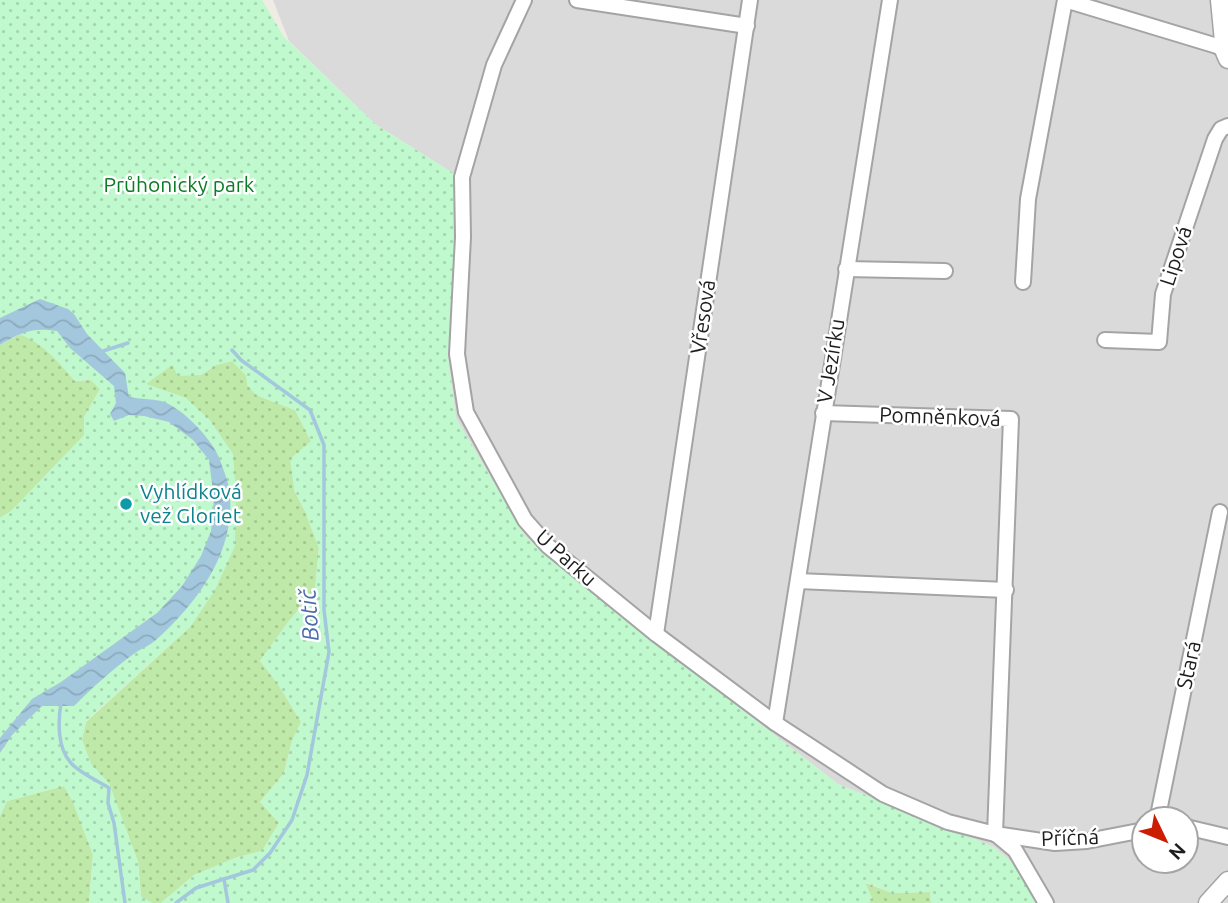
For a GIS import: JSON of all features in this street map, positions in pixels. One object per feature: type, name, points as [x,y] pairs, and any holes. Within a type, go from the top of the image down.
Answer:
[{"type":"street","name":"U Parku","points":[[524,0],[494,65],[462,177],[464,237],[457,354],[466,412],[525,520],[548,547],[656,634],[775,723],[883,794],[948,822],[995,834],[1015,850],[1046,903]]},
{"type":"street","points":[[578,0],[747,26]]},
{"type":"street","name":"Vřesová","points":[[656,634],[750,0]]},
{"type":"street","name":"V Jezírku","points":[[775,723],[890,0]]},
{"type":"street","points":[[1023,282],[1028,199],[1065,0],[1217,46],[1227,54]]},
{"type":"street","points":[[1220,0],[1227,54]]},
{"type":"street","name":"Lipová","points":[[1105,340],[1159,342],[1163,294],[1215,139],[1221,129],[1228,126]]},
{"type":"street","points":[[846,269],[945,271]]},
{"type":"street","name":"Pomněnková","points":[[823,413],[1011,419],[995,834]]},
{"type":"street","name":"Stará","points":[[1160,805],[1220,512]]},
{"type":"street","points":[[798,581],[1006,590]]},
{"type":"street","points":[[1200,830],[1228,837]]},
{"type":"street","name":"Příčná","points":[[995,834],[1055,843],[1087,841],[1130,833]]},
{"type":"street","points":[[1208,903],[1228,881]]},
{"type":"shaded area","points":[[273,0],[1228,0],[1228,903],[1037,903],[1019,869],[994,847],[838,784],[594,595],[525,536],[456,418],[448,357],[458,238],[453,173],[375,124],[289,41]]},
{"type":"green space","name":"Průhonický park","points":[[0,0],[262,0],[284,37],[375,124],[453,173],[458,238],[448,357],[456,418],[525,536],[594,595],[838,784],[994,847],[1019,869],[1037,903],[931,903],[930,892],[892,893],[865,882],[872,898],[869,903],[161,903],[194,875],[238,857],[262,851],[279,823],[260,802],[284,773],[292,741],[301,722],[278,684],[260,661],[315,590],[319,548],[294,489],[290,459],[311,441],[295,410],[256,395],[247,385],[246,375],[232,361],[216,365],[201,375],[178,376],[172,365],[146,384],[186,398],[210,420],[233,454],[236,491],[235,546],[215,590],[191,626],[86,721],[82,740],[91,764],[109,783],[138,862],[141,897],[152,903],[89,903],[93,855],[64,786],[7,801],[0,816],[0,518],[12,510],[84,435],[84,417],[100,389],[91,380],[75,381],[43,348],[19,334],[0,345]]},
{"type":"green space","points":[[20,334],[43,348],[75,381],[91,380],[100,389],[84,417],[85,435],[12,511],[0,518],[0,345]]},
{"type":"green space","points":[[232,361],[246,375],[256,395],[295,410],[311,441],[294,490],[319,548],[315,590],[260,661],[278,684],[301,722],[292,741],[284,773],[260,802],[279,823],[262,851],[238,857],[194,875],[161,903],[152,903],[141,897],[138,862],[109,784],[91,764],[82,740],[86,722],[191,626],[186,398],[145,384],[172,365],[201,375],[216,365]]},
{"type":"green space","points":[[64,786],[93,855],[89,903],[0,903],[0,816],[7,801]]},
{"type":"green space","points":[[863,882],[892,893],[930,892],[931,903],[869,903],[872,898]]},
{"type":"water","points":[[40,299],[68,309],[74,314],[87,334],[125,373],[129,397],[169,404],[204,434],[217,452],[226,478],[230,492],[230,517],[226,537],[210,575],[199,593],[172,625],[155,641],[111,672],[74,706],[42,706],[12,735],[0,753],[0,738],[32,699],[61,682],[157,613],[182,586],[201,556],[211,531],[214,499],[209,460],[193,440],[169,422],[129,415],[114,421],[110,414],[116,403],[114,386],[70,348],[57,331],[27,332],[0,345],[0,318]]},
{"type":"waterway","name":"Botič","points":[[100,352],[128,343]]},
{"type":"waterway","name":"Botič","points":[[224,879],[253,870],[270,853],[292,820],[307,775],[329,652],[324,610],[324,445],[310,410],[241,360],[232,350]]},
{"type":"waterway","name":"Botič","points":[[61,703],[60,734],[66,757],[79,770],[109,788],[108,803],[114,823],[125,903]]},
{"type":"waterway","name":"Botič","points":[[176,903],[196,888],[224,879],[228,903]]},
{"type":"place","name":"Vyhlídková vež Gloriet","points":[[126,504]]}]
